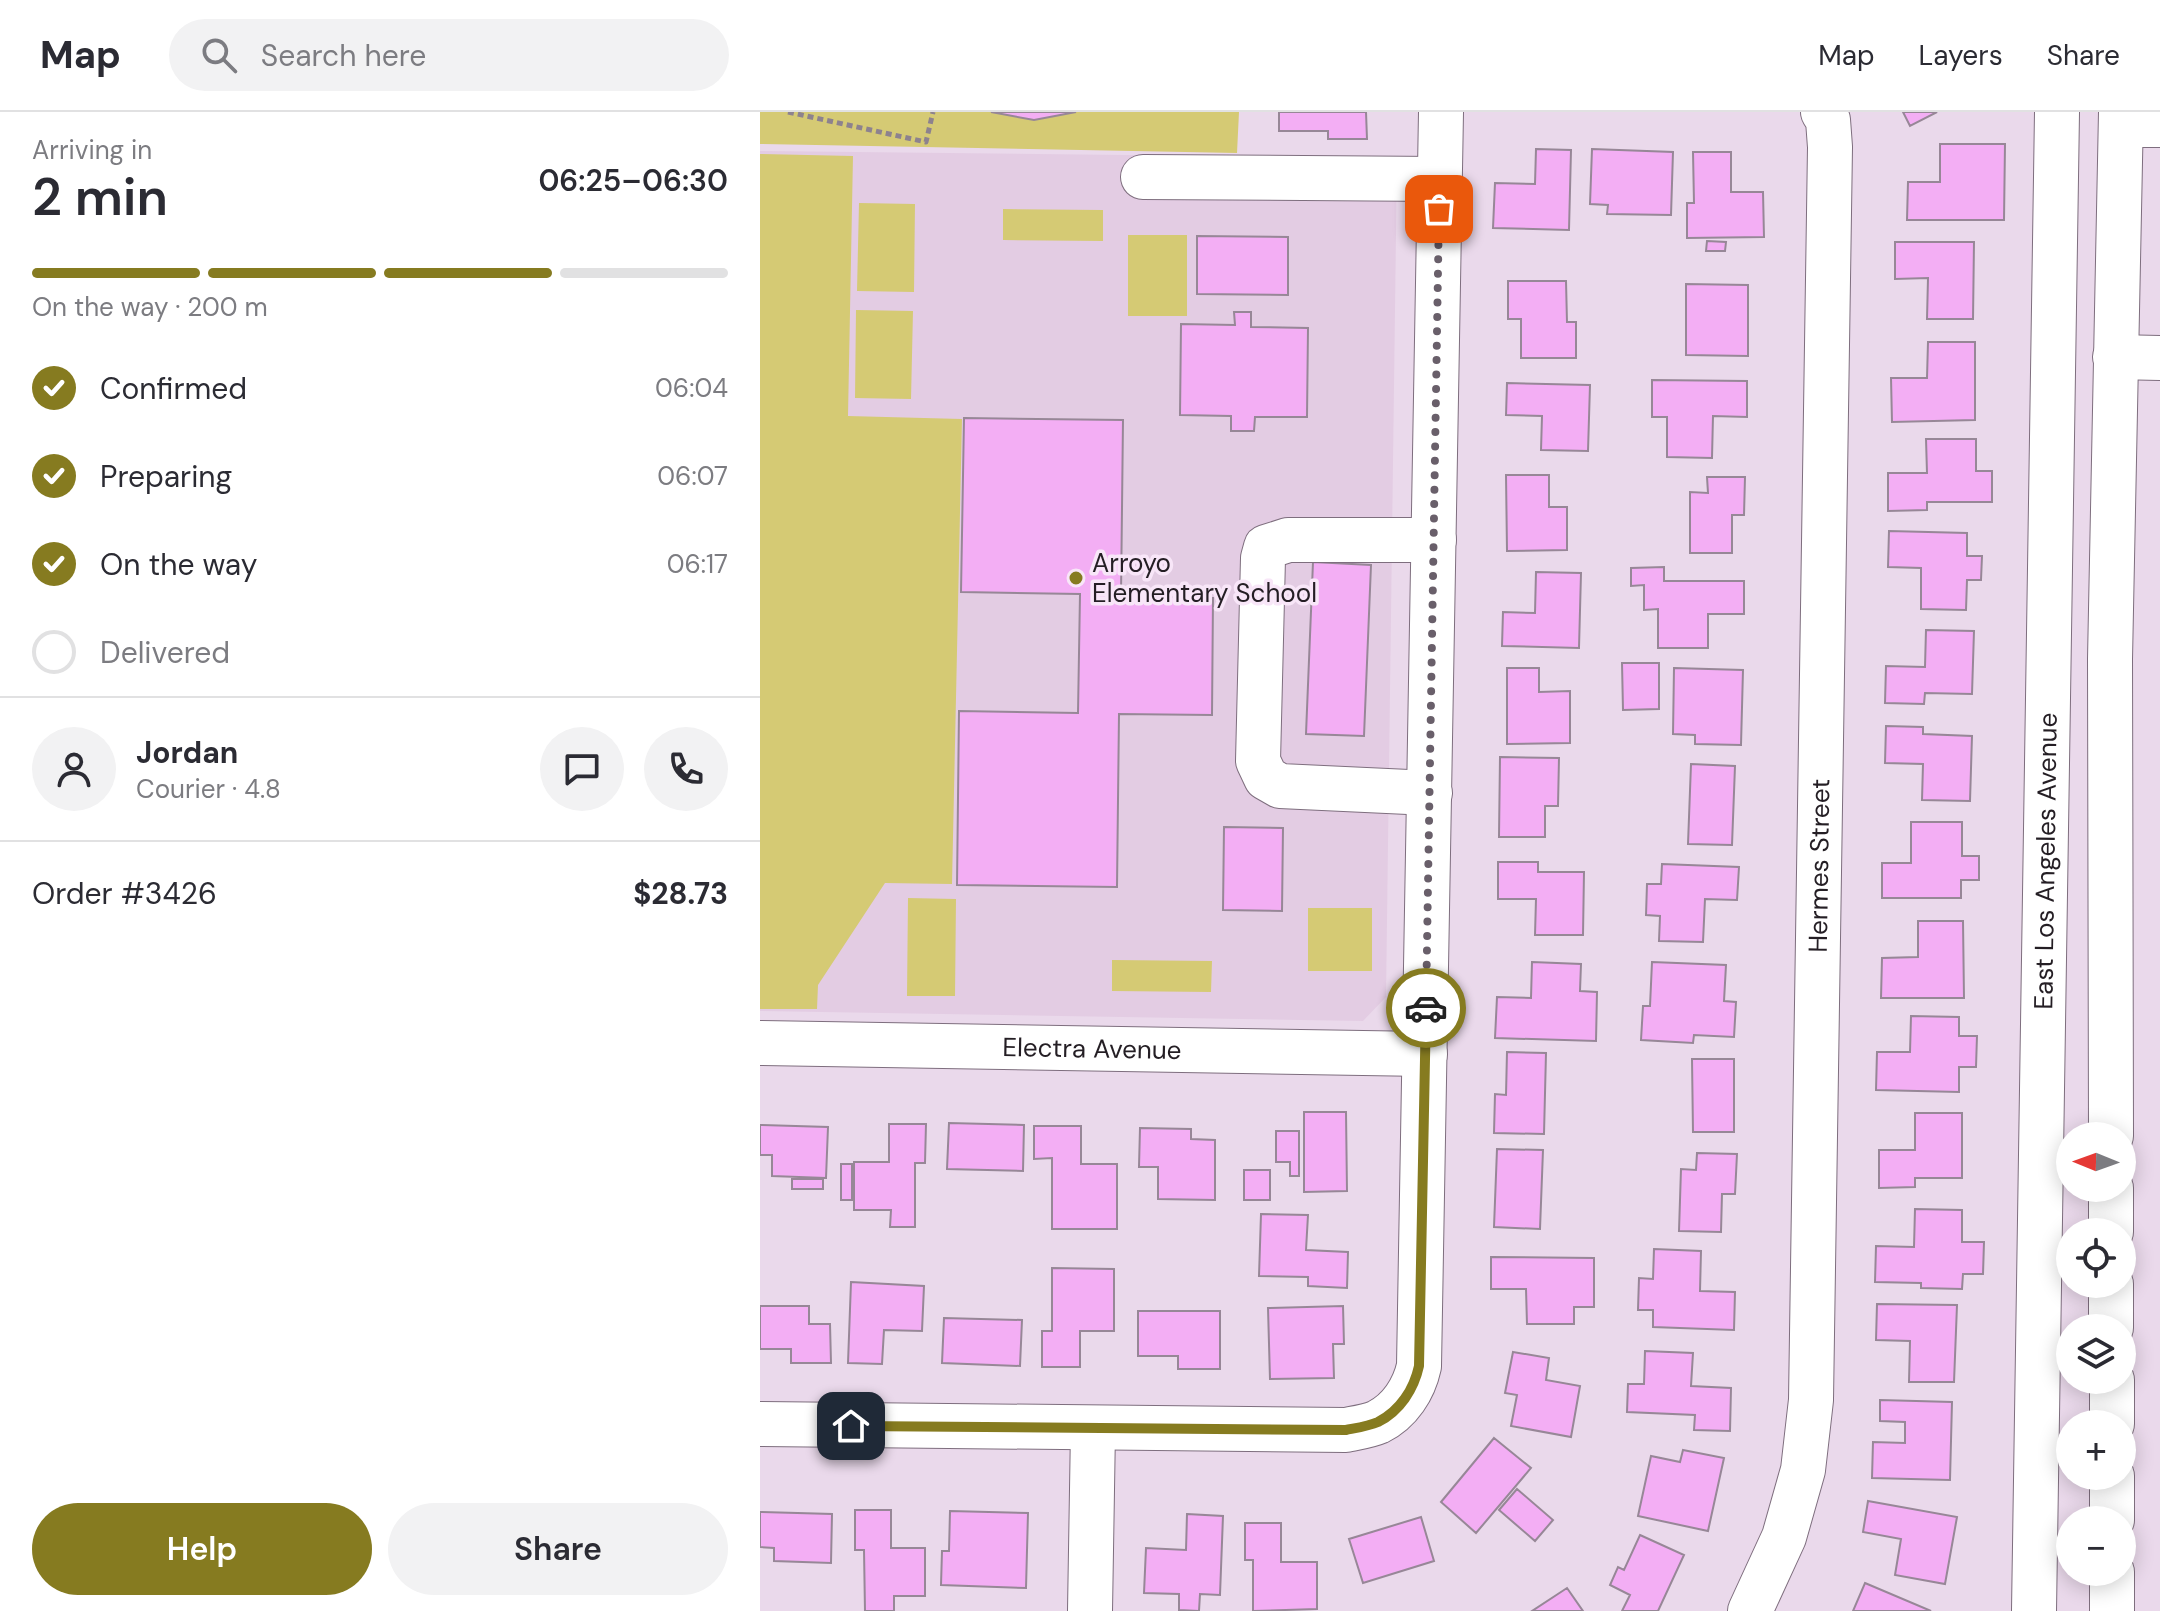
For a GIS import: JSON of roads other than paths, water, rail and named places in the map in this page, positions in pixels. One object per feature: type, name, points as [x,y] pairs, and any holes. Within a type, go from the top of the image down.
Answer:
[{"type":"street","points":[[760,1424],[1346,1430],[1378,1422],[1404,1400],[1415,1384],[1419,1366],[1441,112]]},
{"type":"street","name":"Hermes Street","points":[[1750,1611],[1784,1537],[1803,1470],[1811,1400],[1830,147],[1828,120],[1823,112]]},
{"type":"street","name":"East Los Angeles Avenue","points":[[2034,1611],[2057,112]]},
{"type":"street","points":[[2111,1122],[2110,659],[2115,357],[2134,121]]},
{"type":"street","points":[[1143,177],[1439,179]]},
{"type":"street","points":[[2115,357],[2160,358]]},
{"type":"street","points":[[1430,793],[1280,786],[1266,778],[1258,761],[1263,558],[1266,547],[1288,540],[1434,540]]},
{"type":"street","name":"Electra Avenue","points":[[760,1043],[1425,1054]]},
{"type":"street","points":[[1090,1611],[1093,1429]]},
{"type":"street","points":[[2112,1586],[2112,1611]]},
{"type":"place","name":"Arroyo Elementary School","points":[[1076,578]]}]
